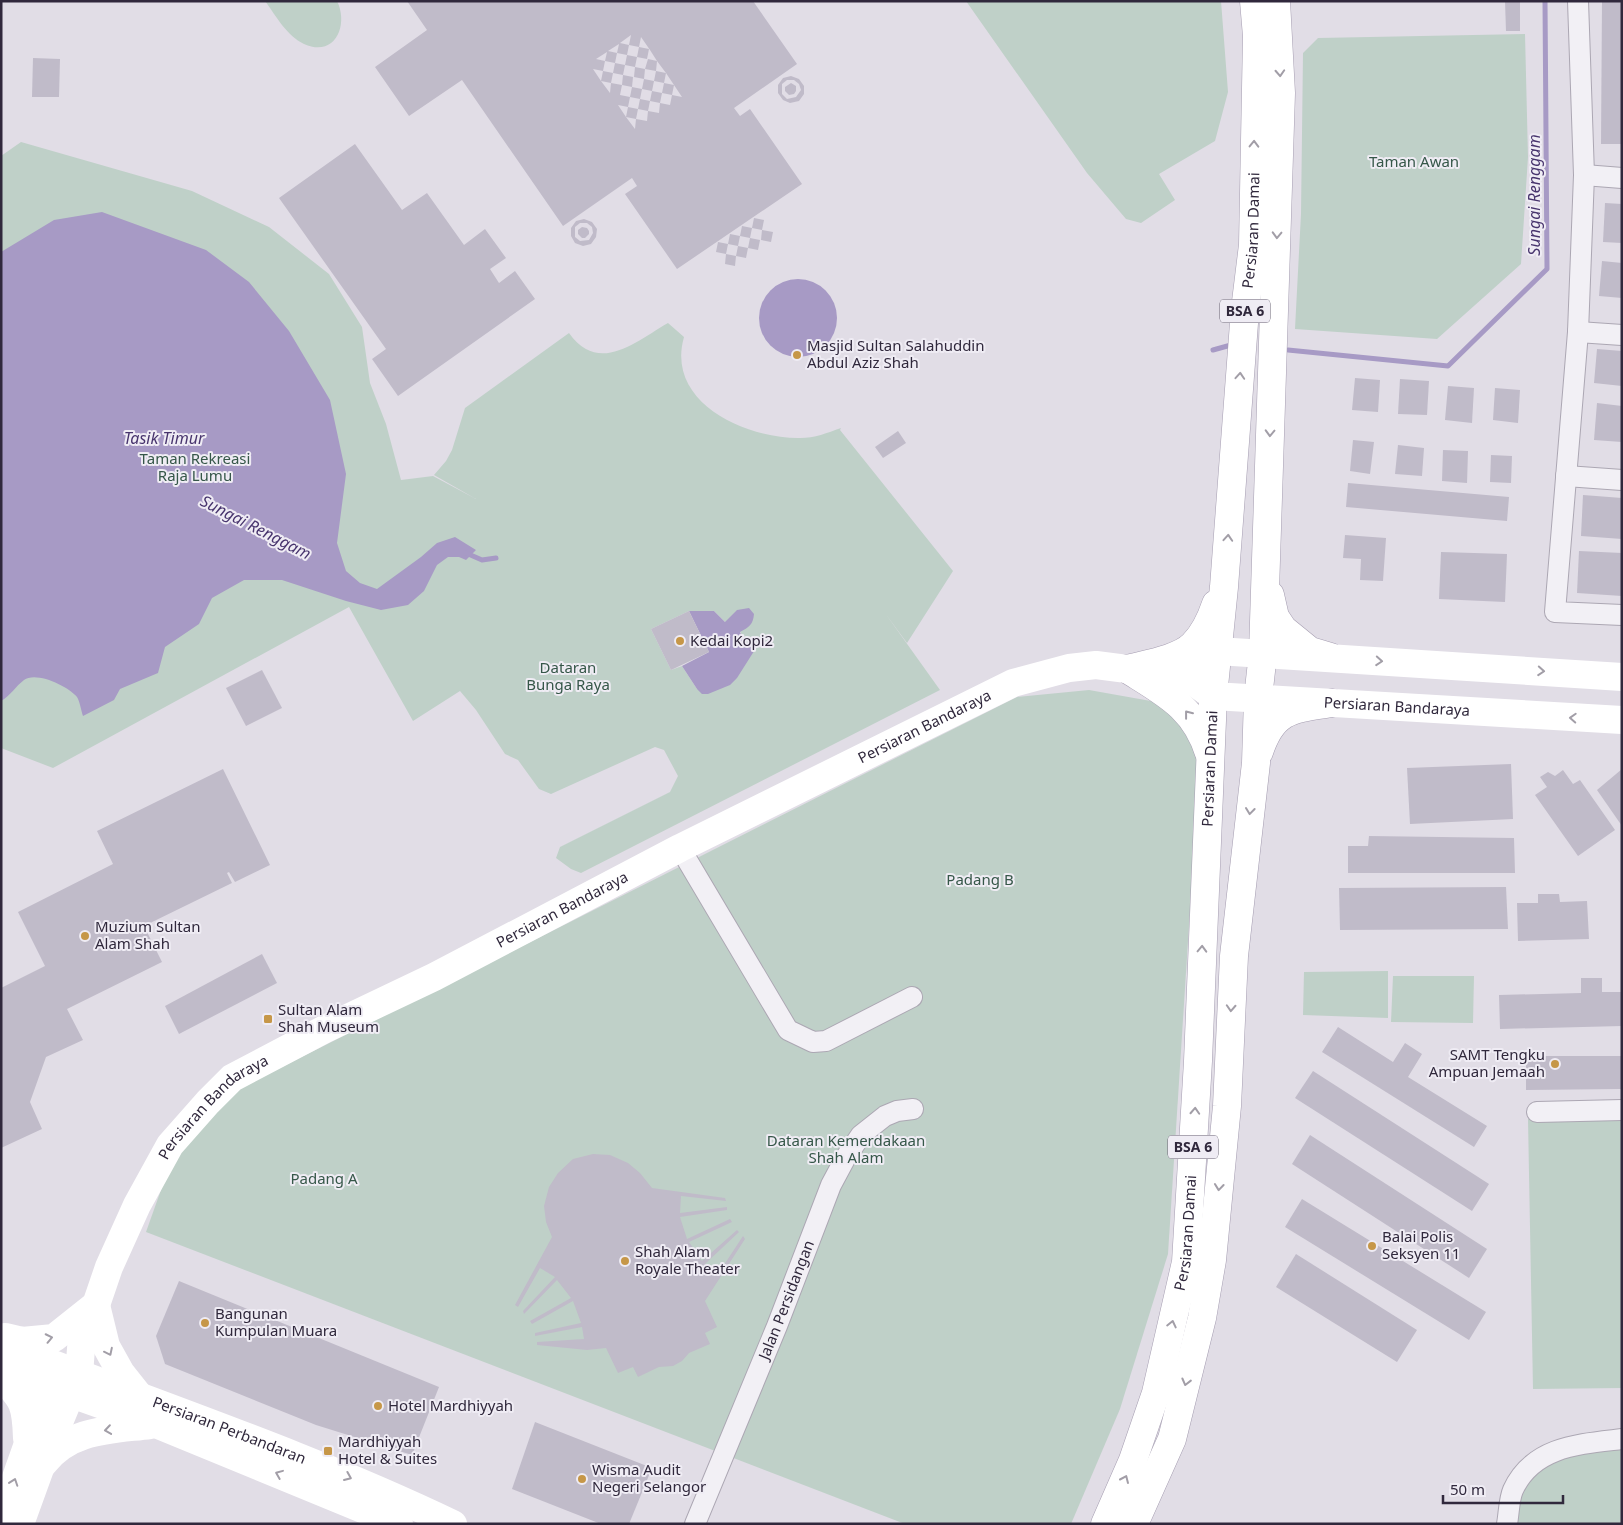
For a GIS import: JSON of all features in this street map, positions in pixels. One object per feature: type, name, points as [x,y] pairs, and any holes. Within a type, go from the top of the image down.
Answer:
[{"type":"main road","name":"Persiaran Damai","points":[[1134,1524],[1172,1439],[1202,1318],[1212,1260],[1227,1106],[1234,956],[1256,763],[1258,698],[1263,654],[1281,93],[1271,20],[1254,1]]},
{"type":"main road","name":"Persiaran Damai","points":[[1104,1524],[1133,1460],[1156,1393],[1186,1262],[1198,1060],[1213,696],[1224,587],[1244,320],[1253,245],[1271,20]]},
{"type":"main road","points":[[1265,574],[1275,617],[1282,629],[1310,651],[1330,657]]},
{"type":"main road","points":[[1127,669],[1180,654],[1192,646],[1211,618],[1224,587]]},
{"type":"main road","points":[[1213,696],[1180,672],[1217,651],[1622,677]]},
{"type":"main road","name":"Persiaran Bandaraya","points":[[1,1520],[34,1455],[63,1379],[96,1305],[109,1267],[137,1205],[170,1144],[232,1078],[325,1028],[434,977],[680,848],[1013,683],[1069,668],[1096,665],[1180,672]]},
{"type":"main road","points":[[1127,669],[1172,698],[1188,713],[1204,738],[1210,757]]},
{"type":"main road","name":"Persiaran Bandaraya","points":[[1213,696],[1622,720]]},
{"type":"main road","points":[[1256,763],[1264,738],[1271,726],[1280,717],[1293,709],[1332,703]]},
{"type":"main road","points":[[1,1336],[22,1341],[54,1338],[96,1305],[106,1346],[121,1373],[140,1397]]},
{"type":"main road","name":"Persiaran Perbandaran","points":[[1,1344],[63,1379],[156,1424],[399,1524]]},
{"type":"main road","name":"Persiaran Perbandaran","points":[[1,1369],[63,1379],[140,1397],[322,1466],[401,1499],[453,1524]]},
{"type":"main road","points":[[1,1377],[22,1402],[26,1412],[34,1455],[52,1452],[65,1443],[85,1434],[156,1424]]},
{"type":"main road","name":"Persiaran Bandaraya","points":[[20,1524],[34,1455]]},
{"type":"street","points":[[1578,1],[1584,175],[1578,332],[1555,612],[1622,614]]},
{"type":"street","points":[[1584,175],[1622,178]]},
{"type":"street","points":[[1578,332],[1622,335]]},
{"type":"street","points":[[1566,476],[1622,480]]},
{"type":"street","points":[[680,848],[788,1030],[813,1042],[826,1041],[912,997]]},
{"type":"street","name":"Jalan Persidangan","points":[[695,1524],[777,1326],[831,1185],[842,1164],[860,1135],[885,1116],[897,1111],[913,1109]]},
{"type":"street","points":[[1537,1112],[1622,1110]]},
{"type":"street","points":[[1508,1524],[1512,1490],[1530,1465],[1553,1451],[1582,1444],[1622,1439]]},
{"type":"green space","points":[[265,1],[337,1],[341,20],[337,37],[324,47],[304,44],[287,31]]},
{"type":"green space","points":[[966,1],[1221,1],[1228,92],[1215,141],[1159,174],[1175,200],[1141,223],[1126,219],[1087,173]]},
{"type":"green space","name":"Taman Awan","points":[[1525,34],[1528,157],[1521,264],[1437,339],[1295,329],[1301,214],[1303,53],[1318,38]]},
{"type":"green space","name":"Taman Rekreasi Raja Lumu","points":[[21,142],[192,191],[269,227],[329,274],[362,327],[370,383],[386,424],[401,480],[433,476],[476,499],[434,475],[446,461],[452,450],[465,408],[569,333],[581,345],[592,352],[605,353],[630,346],[668,323],[684,337],[681,360],[687,381],[698,398],[715,413],[735,424],[779,437],[811,437],[841,428],[840,430],[953,571],[907,643],[885,613],[940,690],[581,873],[571,869],[556,858],[560,847],[670,792],[678,776],[664,750],[655,747],[551,794],[539,789],[518,760],[505,754],[476,710],[460,691],[413,721],[349,607],[53,768],[1,748],[1,156]],"holes":[[[689,611],[714,611],[725,622],[740,631],[746,645],[697,689],[682,666],[671,670],[651,629]]]},
{"type":"green space","name":"Dataran Kemerdakaan Shah Alam","points":[[1089,690],[1162,703],[1201,738],[1168,1254],[1120,1409],[1071,1524],[905,1524],[146,1232],[172,1159],[240,1088],[1017,697]]},
{"type":"green space","points":[[1388,971],[1388,1018],[1303,1015],[1304,972]]},
{"type":"green space","points":[[1393,976],[1474,976],[1473,1023],[1391,1022]]},
{"type":"green space","points":[[1622,1118],[1622,1388],[1533,1389],[1528,1119]]},
{"type":"green space","points":[[1622,1444],[1622,1524],[1512,1524],[1517,1492],[1556,1456]]},
{"type":"water","name":"Tasik Timur","points":[[102,212],[206,250],[249,282],[289,331],[330,400],[346,474],[337,543],[346,571],[360,583],[377,589],[437,543],[455,537],[476,550],[466,560],[459,557],[448,557],[437,565],[424,591],[408,605],[381,610],[346,601],[282,580],[244,580],[212,598],[199,624],[165,647],[158,673],[120,689],[114,700],[83,716],[77,697],[67,688],[52,681],[36,677],[24,680],[1,701],[1,252],[54,220]]},
{"type":"water","points":[[798,279],[813,282],[826,290],[834,303],[837,318],[834,333],[826,346],[813,354],[798,357],[783,354],[770,346],[762,333],[759,318],[762,303],[770,290],[783,282]]},
{"type":"water","points":[[749,608],[754,614],[753,621],[740,632],[746,645],[756,648],[737,678],[730,685],[708,694],[702,694],[682,666],[709,652],[689,611],[714,611],[725,622],[737,610]]},
{"type":"building","points":[[407,1],[753,1],[797,64],[734,108],[740,116],[750,109],[802,184],[677,269],[625,194],[637,186],[632,178],[563,226],[462,80],[409,116],[375,67],[427,30]],"holes":[[[631,35],[629,45],[620,43]],[[641,37],[682,97],[672,95],[670,105],[660,103],[659,113],[648,111],[647,121],[636,119],[635,129],[618,105],[628,107],[630,97],[620,95],[622,85],[611,83],[610,93],[593,69],[603,71],[605,61],[615,63],[617,53],[627,55],[629,45],[639,47]],[[619,44],[617,53],[608,51]],[[607,52],[605,61],[596,59]]]},
{"type":"building","points":[[1505,1],[1520,1],[1520,31],[1506,31]]},
{"type":"building","points":[[1602,1],[1622,1],[1622,144],[1601,144]]},
{"type":"building","points":[[639,47],[649,49],[647,59],[637,57]]},
{"type":"building","points":[[627,55],[637,57],[635,67],[625,65]]},
{"type":"building","points":[[33,58],[60,59],[59,97],[32,97]]},
{"type":"building","points":[[648,59],[657,61],[656,71],[645,69]]},
{"type":"building","points":[[615,63],[625,65],[623,75],[613,73]]},
{"type":"building","points":[[635,67],[645,69],[644,79],[634,77]]},
{"type":"building","points":[[603,71],[613,73],[611,83],[601,81]]},
{"type":"building","points":[[656,71],[666,73],[664,83],[654,81]]},
{"type":"building","points":[[623,75],[633,77],[632,87],[622,85]]},
{"type":"building","points":[[791,76],[799,79],[804,86],[804,94],[799,101],[790,103],[783,100],[778,93],[778,85],[783,78]],"holes":[[[787,80],[794,80],[799,84],[801,90],[796,97],[787,99],[782,94],[782,84]]]},
{"type":"building","points":[[644,79],[654,81],[652,91],[642,89]]},
{"type":"building","points":[[664,83],[674,85],[672,95],[662,93]]},
{"type":"building","points":[[791,83],[796,86],[796,91],[794,94],[789,95],[785,91],[785,87]]},
{"type":"building","points":[[632,87],[642,89],[640,99],[630,97]]},
{"type":"building","points":[[652,91],[662,93],[660,103],[650,101]]},
{"type":"building","points":[[640,99],[650,101],[648,111],[638,109]]},
{"type":"building","points":[[628,107],[638,109],[636,119],[626,117]]},
{"type":"building","points":[[355,144],[402,210],[427,193],[464,245],[485,229],[506,258],[490,269],[499,283],[515,271],[535,299],[398,396],[372,359],[386,349],[279,198]]},
{"type":"building","points":[[1605,203],[1622,204],[1622,243],[1603,242]]},
{"type":"building","points":[[754,218],[764,220],[762,230],[752,228]]},
{"type":"building","points":[[584,219],[592,222],[597,229],[596,237],[591,244],[583,246],[575,243],[571,236],[571,228],[576,221]],"holes":[[[580,223],[587,223],[592,227],[593,233],[589,240],[580,241],[575,237],[575,227]]]},
{"type":"building","points":[[742,226],[752,228],[750,238],[740,236]]},
{"type":"building","points":[[582,227],[587,228],[589,231],[585,238],[578,234],[578,230]]},
{"type":"building","points":[[762,230],[773,232],[771,242],[761,240]]},
{"type":"building","points":[[730,234],[740,236],[738,246],[728,244]]},
{"type":"building","points":[[750,238],[760,240],[758,250],[748,248]]},
{"type":"building","points":[[718,242],[728,244],[726,254],[716,252]]},
{"type":"building","points":[[738,246],[748,248],[746,258],[736,256]]},
{"type":"building","points":[[726,254],[736,256],[735,266],[725,264]]},
{"type":"building","points":[[1602,261],[1622,263],[1622,298],[1599,296]]},
{"type":"building","points":[[1597,349],[1622,351],[1622,386],[1594,383]]},
{"type":"building","points":[[1355,378],[1380,380],[1378,412],[1352,410]]},
{"type":"building","points":[[1400,379],[1429,381],[1427,415],[1398,414]]},
{"type":"building","points":[[1448,386],[1474,388],[1472,423],[1445,420]]},
{"type":"building","points":[[1495,388],[1520,390],[1518,423],[1493,420]]},
{"type":"building","points":[[1597,403],[1622,406],[1622,442],[1594,440]]},
{"type":"building","points":[[898,431],[906,443],[883,458],[875,447]]},
{"type":"building","points":[[1353,440],[1374,442],[1370,474],[1350,471]]},
{"type":"building","points":[[1398,445],[1424,448],[1422,476],[1395,474]]},
{"type":"building","points":[[1443,450],[1468,451],[1467,483],[1442,481]]},
{"type":"building","points":[[1491,455],[1512,456],[1511,483],[1490,482]]},
{"type":"building","points":[[1348,483],[1509,497],[1507,521],[1346,507]]},
{"type":"building","points":[[1583,495],[1622,498],[1622,539],[1581,536]]},
{"type":"building","points":[[1345,535],[1386,538],[1383,581],[1360,580],[1361,559],[1343,558]]},
{"type":"building","points":[[1579,551],[1622,553],[1622,596],[1577,593]]},
{"type":"building","points":[[1441,552],[1507,554],[1505,602],[1439,599]]},
{"type":"building","name":"Kedai Kopi2","points":[[689,611],[709,652],[671,670],[651,629]]},
{"type":"building","points":[[262,670],[282,708],[246,726],[226,688]]},
{"type":"building","points":[[1511,764],[1513,819],[1410,824],[1407,768]]},
{"type":"building","points":[[223,769],[270,865],[235,882],[229,872],[227,873],[232,883],[144,926],[162,962],[67,1009],[83,1040],[46,1057],[30,1102],[42,1129],[1,1148],[1,988],[45,966],[18,912],[113,864],[97,831]]},
{"type":"building","points":[[1622,769],[1622,826],[1597,790]]},
{"type":"building","points":[[1563,770],[1573,784],[1580,780],[1615,830],[1578,856],[1535,795],[1547,787],[1540,777],[1548,772],[1555,776]]},
{"type":"building","points":[[1369,836],[1514,838],[1515,873],[1348,873],[1348,846],[1368,846]]},
{"type":"building","points":[[1506,887],[1508,929],[1340,930],[1339,888]]},
{"type":"building","points":[[1538,894],[1559,894],[1560,902],[1587,901],[1589,939],[1518,941],[1517,903],[1538,903]]},
{"type":"building","points":[[262,954],[277,983],[179,1034],[165,1006]]},
{"type":"building","points":[[1581,978],[1602,978],[1602,992],[1622,992],[1622,1026],[1500,1029],[1499,995],[1581,993]]},
{"type":"building","points":[[1338,1027],[1393,1062],[1405,1043],[1422,1054],[1408,1077],[1487,1126],[1474,1147],[1322,1052]]},
{"type":"building","points":[[1526,1056],[1622,1056],[1622,1089],[1526,1090]]},
{"type":"building","points":[[1313,1071],[1489,1184],[1472,1211],[1295,1098]]},
{"type":"building","points":[[1310,1135],[1487,1249],[1469,1278],[1292,1164]]},
{"type":"building","points":[[593,1154],[610,1155],[628,1163],[640,1173],[652,1188],[725,1198],[726,1201],[681,1196],[680,1213],[727,1207],[727,1210],[680,1217],[687,1239],[730,1219],[732,1222],[689,1242],[702,1261],[737,1230],[739,1232],[705,1264],[720,1271],[743,1236],[745,1239],[705,1301],[717,1327],[705,1333],[710,1344],[689,1353],[682,1361],[673,1366],[659,1367],[638,1377],[633,1367],[618,1373],[606,1348],[587,1350],[537,1345],[537,1342],[584,1339],[582,1327],[535,1336],[535,1333],[581,1323],[573,1301],[532,1324],[530,1321],[571,1298],[557,1280],[524,1314],[523,1311],[555,1277],[540,1268],[518,1307],[515,1305],[552,1237],[546,1222],[544,1206],[549,1187],[558,1173],[573,1159]]},
{"type":"building","points":[[1302,1199],[1486,1312],[1469,1340],[1285,1227]]},
{"type":"building","points":[[1296,1254],[1417,1330],[1397,1362],[1276,1287]]},
{"type":"building","points":[[179,1281],[439,1387],[412,1455],[316,1425],[165,1364],[156,1336]]},
{"type":"building","name":"Wisma Audit Negeri Selangor","points":[[535,1422],[652,1468],[629,1524],[601,1524],[512,1489]]},
{"type":"waterway","name":"Sungai Renggam","points":[[1288,350],[1448,366],[1547,269],[1545,1]]},
{"type":"waterway","name":"Sungai Renggam","points":[[1213,350],[1231,345]]},
{"type":"waterway","name":"Sungai Renggam","points":[[466,553],[482,560],[496,558]]},
{"type":"place","name":"Masjid Sultan Salahuddin Abdul Aziz Shah","points":[[797,355]]},
{"type":"place","name":"Kedai Kopi2","points":[[680,641]]},
{"type":"place","name":"Muzium Sultan Alam Shah","points":[[85,936]]},
{"type":"place","name":"Sultan Alam Shah Museum","points":[[268,1019]]},
{"type":"place","name":"SAMT Tengku Ampuan Jemaah","points":[[1555,1064]]},
{"type":"place","name":"Balai Polis Seksyen 11","points":[[1372,1246]]},
{"type":"place","name":"Shah Alam Royale Theater","points":[[625,1261]]},
{"type":"place","name":"Bangunan Kumpulan Muara","points":[[205,1323]]},
{"type":"place","name":"Hotel Mardhiyyah","points":[[378,1406]]},
{"type":"place","name":"Mardhiyyah Hotel & Suites","points":[[328,1451]]},
{"type":"place","name":"Wisma Audit Negeri Selangor","points":[[582,1479]]},
{"type":"park label","name":"Dataran Bunga Raya","points":[[568,676]]},
{"type":"park label","name":"Padang B","points":[[980,880]]},
{"type":"park label","name":"Padang A","points":[[324,1179]]}]
